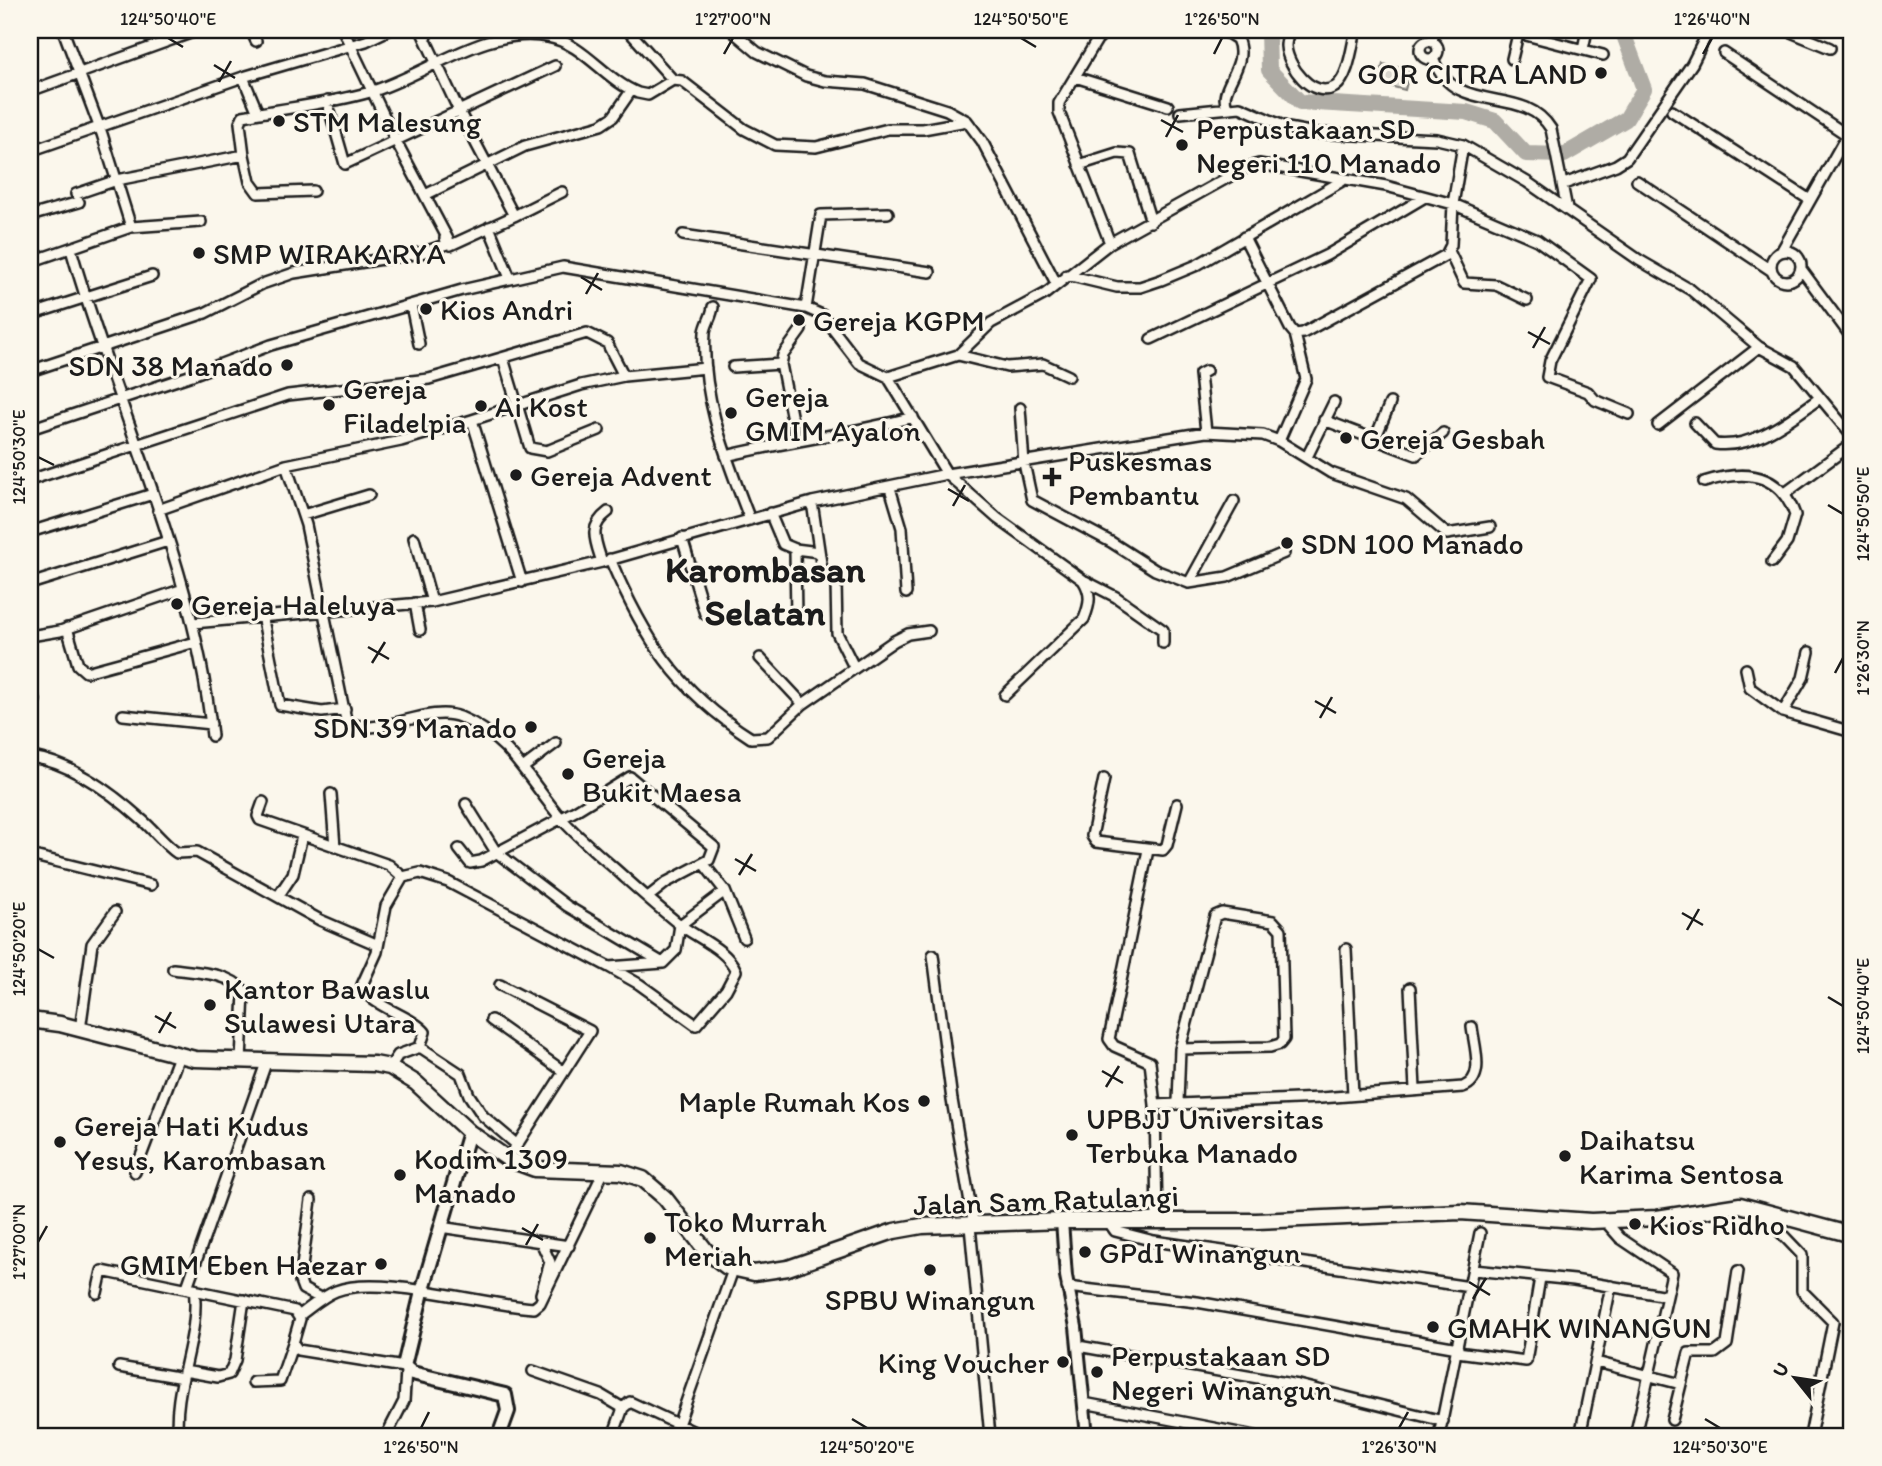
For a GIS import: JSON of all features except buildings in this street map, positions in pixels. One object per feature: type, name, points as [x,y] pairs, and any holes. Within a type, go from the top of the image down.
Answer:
[{"type":"highway","points":[[30,1020],[179,1056],[266,1063],[374,1063],[390,1067],[416,1083],[469,1132],[508,1159],[535,1169],[626,1173],[656,1188],[707,1252],[733,1270]]},
{"type":"highway","name":"Jalan Sam Ratulangi","points":[[733,1270],[771,1273],[894,1231],[902,1232],[922,1226],[1157,1220],[1255,1221],[1461,1212],[1605,1220],[1657,1217],[1740,1205],[1852,1235]]},
{"type":"main road","points":[[469,1132],[422,1292],[405,1369],[505,1395],[508,1411],[499,1436]]},
{"type":"street","points":[[63,30],[117,180],[131,227]]},
{"type":"street","points":[[30,91],[199,30]]},
{"type":"street","points":[[251,30],[256,41]]},
{"type":"street","points":[[343,30],[396,141],[452,245],[562,192]]},
{"type":"street","points":[[30,151],[389,30]]},
{"type":"street","points":[[421,30],[460,113],[514,216]]},
{"type":"street","points":[[628,30],[673,80]]},
{"type":"street","points":[[731,30],[757,52],[806,76],[825,81],[866,84],[947,110],[967,121],[982,141],[1056,282]]},
{"type":"street","points":[[1077,30],[1101,34],[1059,103],[1059,112],[1110,243]]},
{"type":"street","points":[[1223,30],[1237,39],[1241,52],[1237,71],[1225,93],[1227,106]]},
{"type":"street","points":[[1289,30],[1286,45],[1290,62],[1301,78],[1326,89],[1336,86],[1342,79],[1356,30]]},
{"type":"street","points":[[1434,30],[1432,42],[1438,50],[1433,59],[1438,72],[1456,89],[1533,110],[1545,119],[1551,129],[1567,209]]},
{"type":"street","points":[[1583,49],[1587,30]]},
{"type":"street","points":[[1564,184],[1616,165],[1627,158],[1692,64],[1709,30]]},
{"type":"street","points":[[1786,30],[1830,48]]},
{"type":"street","points":[[1512,59],[1519,31],[1603,55]]},
{"type":"street","points":[[313,191],[258,193],[250,182],[240,119],[258,113],[372,91],[492,41],[529,35],[549,37],[586,57],[631,91],[648,95],[673,80],[682,81],[744,129],[775,145],[816,147],[888,130],[923,129],[967,121]]},
{"type":"street","points":[[1724,53],[1846,134],[1846,141],[1782,252],[1773,259],[1772,271]]},
{"type":"street","points":[[327,101],[345,164],[460,113],[555,66]]},
{"type":"street","points":[[243,77],[258,113]]},
{"type":"street","points":[[1075,77],[1167,106]]},
{"type":"street","points":[[425,195],[525,146],[601,125],[613,117],[631,91]]},
{"type":"street","points":[[1181,113],[1227,106],[1251,110],[1277,125],[1301,131],[1428,138],[1463,145],[1567,209],[1639,260],[1692,290],[1759,346],[1794,366],[1852,436]]},
{"type":"street","points":[[1672,111],[1810,200]]},
{"type":"street","points":[[1463,145],[1453,204],[1449,251],[1462,281],[1496,285],[1527,300]]},
{"type":"street","points":[[1079,165],[1117,153],[1130,155],[1136,166],[1151,222]]},
{"type":"street","points":[[30,216],[117,180],[244,155]]},
{"type":"street","points":[[888,377],[958,355],[991,323],[1037,299],[1110,243],[1245,168],[1259,164],[1342,181],[1386,186],[1453,204],[1537,240],[1591,279],[1550,361],[1546,377],[1588,392],[1595,400],[1629,414]]},
{"type":"street","points":[[1067,275],[1117,287],[1140,287],[1197,265],[1342,181]]},
{"type":"street","points":[[1637,181],[1772,271],[1777,279],[1787,281],[1796,278],[1801,269]]},
{"type":"street","points":[[1151,339],[1327,255],[1424,197]]},
{"type":"street","points":[[806,308],[821,215],[888,213]]},
{"type":"street","points":[[30,371],[103,344],[152,333],[194,317],[262,284],[294,273],[443,247],[447,242],[437,218]]},
{"type":"street","points":[[30,262],[131,227],[201,222]]},
{"type":"street","points":[[489,227],[510,278]]},
{"type":"street","points":[[683,235],[814,257],[930,272]]},
{"type":"street","points":[[1244,237],[1295,334],[1306,379],[1279,441]]},
{"type":"street","points":[[71,249],[193,623],[212,736]]},
{"type":"street","points":[[1295,334],[1303,333],[1375,295],[1449,251]]},
{"type":"street","points":[[1782,252],[1796,255],[1801,269],[1852,338]]},
{"type":"street","points":[[30,429],[271,345],[510,278],[563,267],[806,308],[822,315],[859,363],[888,377],[947,474],[997,518],[1083,580],[1116,597],[1163,630],[1163,643]]},
{"type":"street","points":[[30,315],[152,276]]},
{"type":"street","points":[[411,305],[419,344]]},
{"type":"street","points":[[713,307],[705,330],[706,387],[726,456],[750,520]]},
{"type":"street","points":[[796,440],[781,363],[783,355],[801,331]]},
{"type":"street","points":[[30,480],[288,395],[429,379],[503,358],[537,345],[591,333],[613,351],[624,376]]},
{"type":"street","points":[[1658,425],[1759,346]]},
{"type":"street","points":[[958,355],[1006,367],[1043,364],[1069,376]]},
{"type":"street","points":[[503,358],[533,450],[547,451],[599,430]]},
{"type":"street","points":[[733,367],[781,363]]},
{"type":"street","points":[[158,510],[286,465],[401,441],[581,385],[624,376],[706,368]]},
{"type":"street","points":[[1206,371],[1200,374],[1206,432]]},
{"type":"street","points":[[1695,423],[1713,443],[1740,443],[1761,437],[1820,398]]},
{"type":"street","points":[[1307,457],[1334,402]]},
{"type":"street","points":[[1375,439],[1390,403]]},
{"type":"street","points":[[1020,408],[1024,463],[1032,500],[1111,542],[1155,570],[1189,583],[1227,577],[1284,553]]},
{"type":"street","points":[[726,456],[796,440],[858,432],[913,417]]},
{"type":"street","points":[[472,420],[522,582]]},
{"type":"street","points":[[1324,420],[1416,455],[1443,433]]},
{"type":"street","points":[[193,623],[432,602],[606,560],[812,502],[890,488],[947,474],[1206,432],[1263,435],[1279,441],[1331,472],[1406,499],[1447,534],[1490,527]]},
{"type":"street","points":[[1784,494],[1852,444]]},
{"type":"street","points":[[286,465],[303,515],[326,611],[346,720],[358,726],[382,725],[439,713],[458,716],[494,735],[524,767],[561,818],[680,925],[708,942],[736,971],[726,990],[699,1024],[692,1024],[639,984],[448,883],[420,873],[403,877],[386,906],[378,945],[362,985],[363,992],[422,1028],[426,1036],[420,1047],[398,1055],[390,1067]]},
{"type":"street","points":[[1704,482],[1742,473],[1762,479],[1784,494],[1795,515],[1787,542],[1772,562]]},
{"type":"street","points":[[890,488],[902,528],[906,593]]},
{"type":"street","points":[[30,532],[153,494]]},
{"type":"street","points":[[303,515],[369,495]]},
{"type":"street","points":[[1189,583],[1234,501]]},
{"type":"street","points":[[812,502],[822,570],[836,582],[837,633],[854,667]]},
{"type":"street","points":[[608,512],[597,520],[594,530],[606,560],[645,634],[676,677],[751,738],[761,740],[803,704],[854,667],[908,634],[929,631]]},
{"type":"street","points":[[770,513],[778,538],[783,544],[795,550],[819,552]]},
{"type":"street","points":[[414,538],[432,602]]},
{"type":"street","points":[[682,538],[705,614]]},
{"type":"street","points":[[30,584],[168,541]]},
{"type":"street","points":[[795,550],[796,619]]},
{"type":"street","points":[[1005,695],[1084,618],[1090,597],[1083,580]]},
{"type":"street","points":[[30,636],[67,628],[183,589]]},
{"type":"street","points":[[415,603],[420,630]]},
{"type":"street","points":[[262,615],[280,705],[321,712],[345,709]]},
{"type":"street","points":[[67,628],[78,665],[86,672],[196,642]]},
{"type":"street","points":[[1783,712],[1803,678],[1809,652]]},
{"type":"street","points":[[760,658],[803,704]]},
{"type":"street","points":[[1746,669],[1750,688],[1783,712],[1852,732]]},
{"type":"street","points":[[30,711],[35,699]]},
{"type":"street","points":[[123,715],[211,724]]},
{"type":"street","points":[[524,767],[556,743]]},
{"type":"street","points":[[30,757],[50,761],[89,782],[132,811],[177,853],[197,852],[332,926],[378,945]]},
{"type":"street","points":[[459,849],[470,863],[561,818],[630,777],[711,843],[713,856],[648,897]]},
{"type":"street","points":[[1104,779],[1092,839],[1161,851],[1167,845],[1177,804]]},
{"type":"street","points":[[331,794],[335,847]]},
{"type":"street","points":[[263,802],[258,816],[260,820],[389,865],[403,877]]},
{"type":"street","points":[[466,804],[496,852],[567,906],[663,962]]},
{"type":"street","points":[[279,895],[293,874],[302,836]]},
{"type":"street","points":[[1148,850],[1109,1039],[1114,1046],[1150,1062],[1155,1105],[1157,1220]]},
{"type":"street","points":[[30,855],[151,885]]},
{"type":"street","points":[[703,863],[725,891],[744,938]]},
{"type":"street","points":[[609,967],[663,962],[676,950],[680,925],[725,891]]},
{"type":"street","points":[[80,1030],[92,944],[115,912]]},
{"type":"street","points":[[1178,1101],[1180,1049],[1215,916],[1222,913],[1273,921],[1281,930],[1284,1039],[1280,1044],[1270,1047],[1180,1049]]},
{"type":"street","points":[[1346,949],[1353,1095]]},
{"type":"street","points":[[933,955],[972,1226],[990,1436]]},
{"type":"street","points":[[173,969],[224,979],[244,991],[241,1062]]},
{"type":"street","points":[[500,985],[590,1031],[508,1159]]},
{"type":"street","points":[[1410,988],[1415,1088]]},
{"type":"street","points":[[491,1020],[563,1071]]},
{"type":"street","points":[[1155,1105],[1178,1101],[1353,1095],[1415,1088],[1463,1087],[1473,1083],[1477,1073],[1472,1027]]},
{"type":"street","points":[[420,1047],[461,1074],[469,1095],[483,1116],[516,1144]]},
{"type":"street","points":[[135,1172],[179,1056]]},
{"type":"street","points":[[178,1436],[184,1375],[197,1307],[191,1288],[266,1063]]},
{"type":"street","points":[[253,1382],[280,1381],[300,1315],[334,1292],[356,1287],[422,1292],[530,1308],[540,1303],[603,1173]]},
{"type":"street","points":[[311,1200],[300,1281],[303,1289],[322,1300]]},
{"type":"street","points":[[1757,1208],[1802,1255],[1802,1291],[1833,1322],[1810,1436]]},
{"type":"street","points":[[1605,1220],[1620,1238],[1672,1273],[1635,1436]]},
{"type":"street","points":[[1108,1221],[1115,1231],[1154,1241],[1470,1287]]},
{"type":"street","points":[[1062,1222],[1087,1436]]},
{"type":"street","points":[[440,1227],[569,1246]]},
{"type":"street","points":[[1439,1436],[1480,1233]]},
{"type":"street","points":[[540,1303],[550,1262],[541,1241]]},
{"type":"street","points":[[674,1436],[733,1270]]},
{"type":"street","points":[[1474,1270],[1611,1286],[1667,1296]]},
{"type":"street","points":[[97,1293],[102,1271],[191,1288],[300,1315]]},
{"type":"street","points":[[1672,1420],[1689,1353],[1716,1353],[1727,1344],[1738,1271]]},
{"type":"street","points":[[1068,1287],[1197,1302],[1526,1361],[1540,1278]]},
{"type":"street","points":[[1580,1436],[1611,1286]]},
{"type":"street","points":[[119,1367],[184,1375],[218,1377],[229,1374],[235,1360],[244,1300]]},
{"type":"street","points":[[293,1343],[305,1353],[405,1369],[404,1401],[386,1436]]},
{"type":"street","points":[[1078,1346],[1272,1380],[1443,1421]]},
{"type":"street","points":[[1596,1362],[1681,1384]]},
{"type":"street","points":[[533,1371],[601,1395],[623,1408]]},
{"type":"street","points":[[613,1436],[623,1408],[633,1402],[703,1436]]},
{"type":"street","points":[[1084,1403],[1255,1436]]},
{"type":"shaded area","points":[[1383,64],[1410,70],[1405,90],[1378,83]]},
{"type":"waterway","points":[[1268,30],[1269,70],[1300,102],[1466,112],[1495,121],[1526,154],[1564,155],[1626,119],[1644,89],[1622,30]]},
{"type":"place","name":"GOR CITRA LAND","points":[[1601,73]]},
{"type":"place","name":"STM Malesung","points":[[279,121]]},
{"type":"place","name":"Perpustakaan SD Negeri 110 Manado","points":[[1182,145]]},
{"type":"place","name":"SMP WIRAKARYA","points":[[199,253]]},
{"type":"place","name":"Kios Andri","points":[[426,309]]},
{"type":"place","name":"Gereja KGPM","points":[[799,320]]},
{"type":"place","name":"SDN 38 Manado","points":[[287,365]]},
{"type":"place","name":"Gereja Filadelpia","points":[[329,405]]},
{"type":"place","name":"Ai Kost","points":[[481,406]]},
{"type":"place","name":"Gereja GMIM Ayalon","points":[[731,413]]},
{"type":"place","name":"Gereja Gesbah","points":[[1346,438]]},
{"type":"place","name":"Gereja Advent","points":[[516,475]]},
{"type":"place","name":"Puskesmas Pembantu","points":[[1052,477]]},
{"type":"place","name":"SDN 100 Manado","points":[[1287,543]]},
{"type":"place","name":"Gereja Haleluya","points":[[177,604]]},
{"type":"place","name":"SDN 39 Manado","points":[[531,727]]},
{"type":"place","name":"Gereja Bukit Maesa","points":[[568,774]]},
{"type":"place","name":"Kantor Bawaslu Sulawesi Utara","points":[[210,1005]]},
{"type":"place","name":"Maple Rumah Kos","points":[[924,1101]]},
{"type":"place","name":"UPBJJ Universitas Terbuka Manado","points":[[1072,1135]]},
{"type":"place","name":"Gereja Hati Kudus Yesus, Karombasan","points":[[60,1142]]},
{"type":"place","name":"Daihatsu Karima Sentosa","points":[[1565,1156]]},
{"type":"place","name":"Kodim 1309 Manado","points":[[400,1175]]},
{"type":"place","name":"Kios Ridho","points":[[1635,1224]]},
{"type":"place","name":"Toko Murrah Meriah","points":[[650,1238]]},
{"type":"place","name":"GPdI Winangun","points":[[1085,1252]]},
{"type":"place","name":"GMIM Eben Haezar","points":[[381,1264]]},
{"type":"place","name":"SPBU Winangun","points":[[930,1270]]},
{"type":"place","name":"GMAHK WINANGUN","points":[[1433,1327]]},
{"type":"place","name":"King Voucher","points":[[1063,1362]]},
{"type":"place","name":"Perpustakaan SD Negeri Winangun","points":[[1097,1372]]},
{"type":"district","name":"Karombasan Selatan","points":[[765,590]]}]
